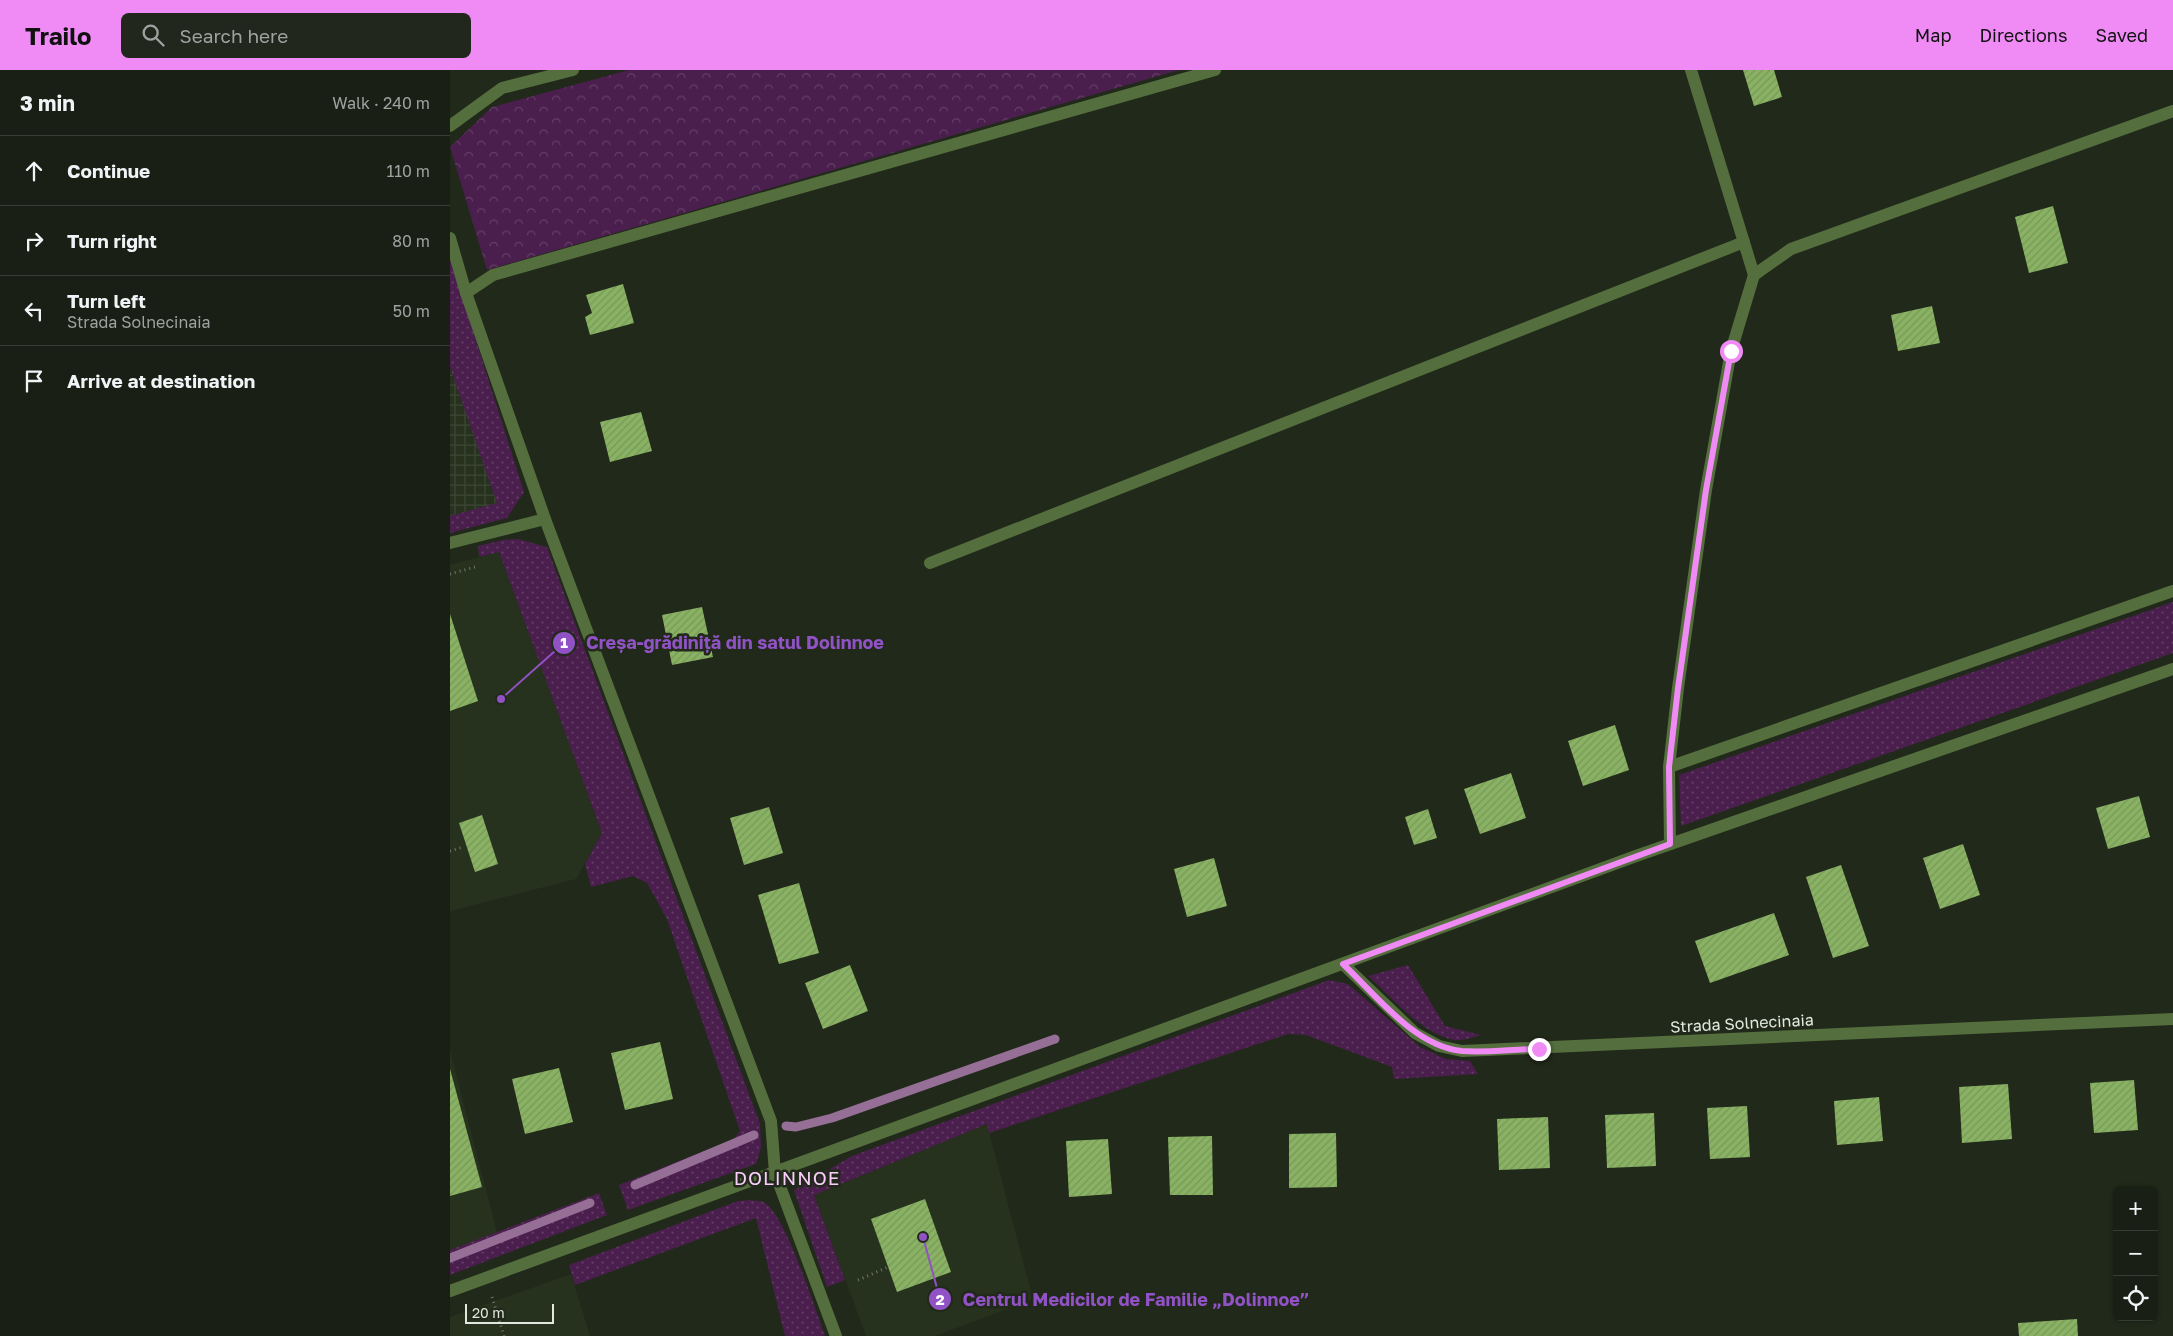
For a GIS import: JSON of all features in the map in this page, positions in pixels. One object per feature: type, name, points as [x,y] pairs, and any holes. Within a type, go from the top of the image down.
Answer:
[{"type":"street","points":[[450,126],[502,88],[572,70]]},
{"type":"street","points":[[466,293],[493,275],[1215,70]]},
{"type":"street","points":[[1670,844],[1669,767],[1706,490],[1731,351],[1754,275],[1691,70]]},
{"type":"street","points":[[1754,275],[1791,249],[2173,111]]},
{"type":"street","points":[[450,238],[466,293],[546,520],[771,1121],[775,1173],[836,1336]]},
{"type":"street","points":[[930,563],[1744,242]]},
{"type":"street","points":[[450,543],[546,520]]},
{"type":"street","points":[[1669,767],[2173,591]]},
{"type":"street","points":[[450,1291],[1670,844],[2173,669]]},
{"type":"street","name":"Strada Solnecinaia","points":[[1343,964],[1415,1033],[1440,1046],[1462,1051],[2173,1019]]},
{"type":"path","points":[[450,574],[475,567]]},
{"type":"path","points":[[450,851],[463,847]]},
{"type":"path","points":[[858,1280],[888,1268]]},
{"type":"path","points":[[492,1297],[504,1336]]},
{"type":"shaded area","points":[[450,367],[498,503],[450,516]]},
{"type":"shaded area","points":[[499,552],[602,833],[576,879],[450,911],[450,565]]},
{"type":"shaded area","points":[[450,1050],[497,1233],[450,1250]]},
{"type":"shaded area","points":[[987,1124],[1033,1299],[935,1336],[866,1336],[814,1195]]},
{"type":"shaded area","points":[[571,1274],[590,1336],[450,1336],[450,1317]]},
{"type":"green space","points":[[629,70],[1179,70],[487,270],[450,147],[492,107]]},
{"type":"green space","points":[[450,259],[524,492],[507,518],[450,533],[450,516],[497,503],[450,367]]},
{"type":"green space","points":[[518,539],[547,547],[760,1124],[761,1148],[756,1164],[628,1210],[619,1185],[734,1139],[740,1131],[667,919],[647,883],[633,876],[591,887],[585,864],[602,833],[499,552],[479,557],[478,546],[503,540]]},
{"type":"green space","points":[[2173,602],[2173,653],[1681,826],[1679,775]]},
{"type":"green space","points":[[1408,965],[1445,1026],[1481,1035],[1455,1040],[1431,1031],[1408,1014],[1368,976]]},
{"type":"green space","points":[[1329,980],[1348,984],[1420,1047],[1446,1059],[1470,1061],[1478,1074],[1394,1079],[1392,1067],[1306,1035],[1288,1034],[989,1133],[987,1124],[814,1195],[845,1280],[827,1287],[794,1190],[852,1156]]},
{"type":"green space","points":[[599,1193],[607,1215],[450,1275],[450,1250]]},
{"type":"green space","points":[[750,1200],[765,1203],[782,1225],[799,1264],[825,1336],[785,1336],[756,1218],[575,1285],[569,1265],[738,1201]]},
{"type":"building","points":[[1743,70],[1774,70],[1782,97],[1754,106]]},
{"type":"building","points":[[2053,206],[2068,263],[2029,273],[2015,217]]},
{"type":"building","points":[[623,284],[634,323],[590,335],[585,317],[592,313],[586,295]]},
{"type":"building","points":[[1932,306],[1940,343],[1898,351],[1891,315]]},
{"type":"building","points":[[641,412],[652,451],[610,462],[600,422]]},
{"type":"building","points":[[702,607],[713,657],[672,665],[662,615]]},
{"type":"building","points":[[450,614],[478,701],[450,711]]},
{"type":"building","points":[[1615,725],[1629,770],[1583,786],[1568,741]]},
{"type":"building","points":[[1511,773],[1526,818],[1480,834],[1464,789]]},
{"type":"building","points":[[2139,796],[2150,837],[2108,849],[2096,808]]},
{"type":"building","points":[[769,807],[783,853],[744,865],[730,818]]},
{"type":"building","points":[[1428,809],[1437,838],[1414,845],[1405,817]]},
{"type":"building","points":[[482,815],[498,864],[475,872],[459,823]]},
{"type":"building","points":[[1963,844],[1980,895],[1940,909],[1923,858]]},
{"type":"building","points":[[1214,858],[1227,906],[1187,917],[1174,869]]},
{"type":"building","points":[[1841,865],[1869,946],[1833,958],[1806,877]]},
{"type":"building","points":[[799,883],[819,953],[779,964],[758,895]]},
{"type":"building","points":[[1774,913],[1789,955],[1710,983],[1695,941]]},
{"type":"building","points":[[850,965],[868,1011],[823,1029],[805,983]]},
{"type":"building","points":[[660,1042],[673,1099],[625,1110],[611,1053]]},
{"type":"building","points":[[559,1068],[573,1122],[525,1134],[512,1079]]},
{"type":"building","points":[[450,1069],[482,1187],[450,1196]]},
{"type":"building","points":[[2134,1080],[2138,1130],[2094,1133],[2090,1083]]},
{"type":"building","points":[[2008,1084],[2012,1139],[1962,1143],[1959,1087]]},
{"type":"building","points":[[1879,1097],[1883,1141],[1837,1145],[1834,1101]]},
{"type":"building","points":[[1747,1106],[1750,1157],[1710,1159],[1707,1108]]},
{"type":"building","points":[[1654,1113],[1656,1166],[1607,1168],[1605,1115]]},
{"type":"building","points":[[1548,1117],[1550,1168],[1499,1170],[1497,1119]]},
{"type":"building","points":[[1336,1133],[1337,1187],[1289,1188],[1289,1134]]},
{"type":"building","points":[[1212,1136],[1213,1195],[1170,1195],[1168,1137]]},
{"type":"building","points":[[1108,1139],[1112,1194],[1069,1197],[1066,1141]]},
{"type":"building","points":[[925,1199],[951,1272],[897,1292],[871,1219]]},
{"type":"building","points":[[2077,1319],[2078,1336],[2019,1336],[2018,1323]]},
{"type":"waterway","points":[[786,1126],[796,1127],[832,1118],[1055,1039]]},
{"type":"waterway","points":[[635,1185],[754,1135]]},
{"type":"waterway","points":[[450,1258],[590,1203]]},
{"type":"place","name":"Creșa-grădiniță din satul Dolinnoe","points":[[501,699]]},
{"type":"place","name":"Centrul Medicilor de Familie „Dolinnoe”","points":[[923,1237]]},
{"type":"district","name":"DOLINNOE","points":[[787,1178]]},
{"type":"route","points":[[1539,1049],[1462,1051],[1440,1046],[1415,1033],[1343,964],[1670,844],[1669,767],[1678,688],[1706,490],[1731,351]]}]
